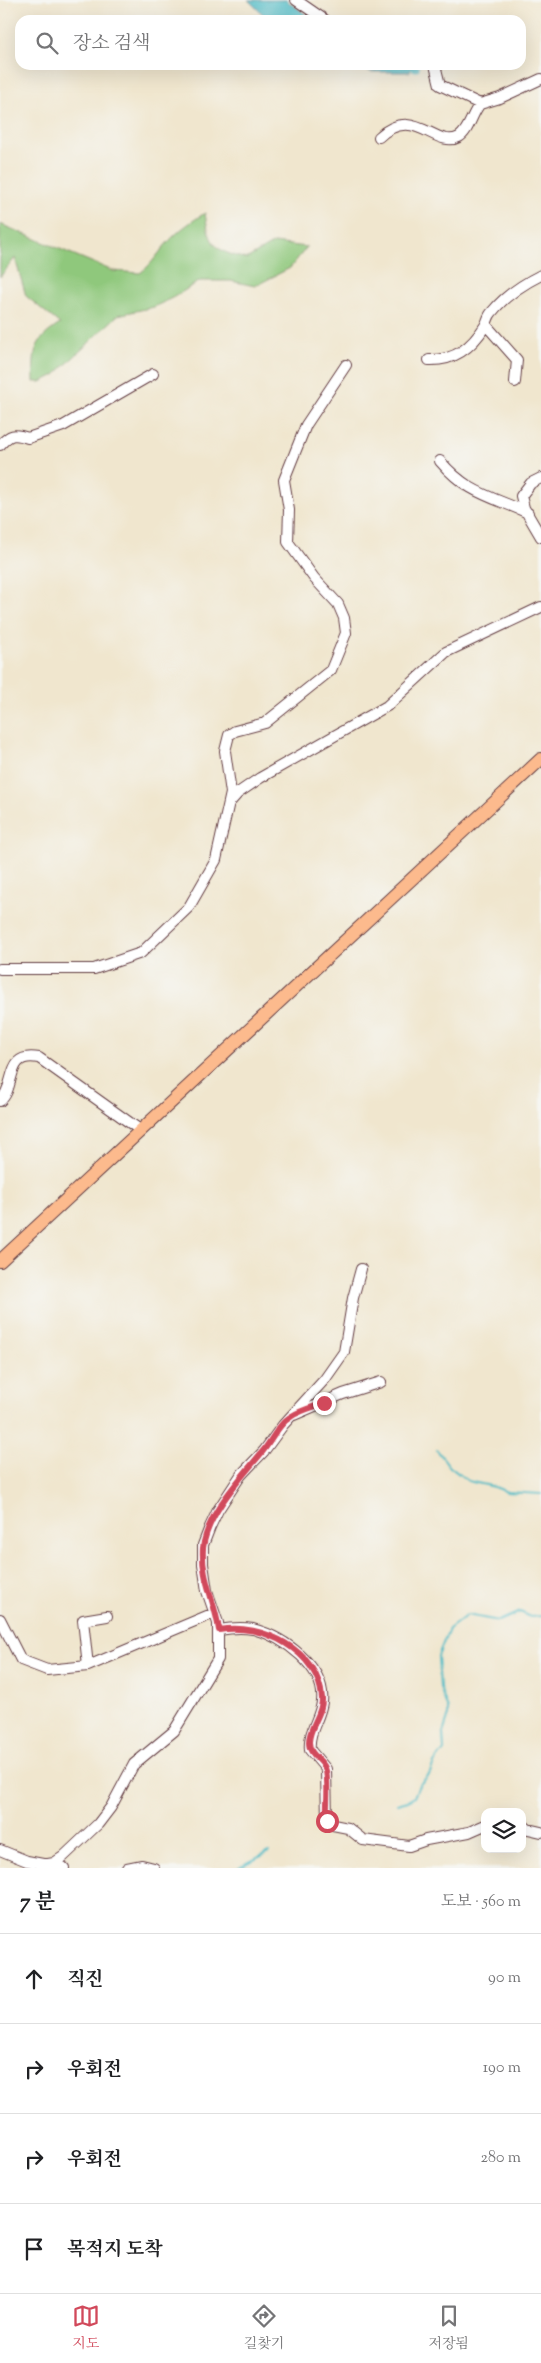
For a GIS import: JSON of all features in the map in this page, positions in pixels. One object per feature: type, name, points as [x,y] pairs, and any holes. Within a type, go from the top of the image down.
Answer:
[{"type":"main road","points":[[0,1261],[541,759]]},
{"type":"street","points":[[296,0],[318,15]]},
{"type":"street","points":[[436,70],[440,86],[480,104],[500,98],[541,79]]},
{"type":"street","points":[[379,137],[391,128],[406,125],[422,128],[445,140],[453,140],[464,133],[480,104]]},
{"type":"street","points":[[429,360],[454,357],[474,339],[486,325],[490,314],[502,302],[524,284],[541,275]]},
{"type":"street","points":[[486,325],[517,360],[515,382]]},
{"type":"street","points":[[0,969],[94,968],[141,953],[188,907],[216,860],[232,786],[225,751],[229,735],[235,731],[265,723],[286,704],[331,670],[346,633],[344,618],[338,604],[314,578],[288,542],[289,510],[284,480],[306,425],[346,365]]},
{"type":"street","points":[[0,445],[12,434],[28,438],[63,426],[153,374]]},
{"type":"street","points":[[440,461],[458,479],[480,495],[528,513]]},
{"type":"street","points":[[541,478],[531,483],[521,496],[541,537]]},
{"type":"street","points":[[229,803],[238,793],[254,782],[387,706],[446,652],[541,606]]},
{"type":"street","points":[[0,1101],[4,1097],[13,1070],[17,1064],[28,1057],[39,1058],[140,1130]]},
{"type":"street","points":[[42,1865],[63,1857],[98,1824],[115,1799],[134,1764],[174,1731],[218,1658],[219,1630],[203,1564],[203,1545],[218,1510],[241,1475],[325,1379],[344,1352],[353,1298],[361,1269]]},
{"type":"street","points":[[291,1416],[344,1394],[382,1382]]},
{"type":"street","points":[[0,1619],[22,1662],[47,1670],[88,1666],[214,1613]]},
{"type":"street","points":[[88,1666],[83,1620],[108,1616]]},
{"type":"street","points":[[219,1630],[241,1628],[262,1632],[299,1654],[313,1667],[322,1700],[310,1733],[310,1750],[326,1769],[327,1821],[333,1825],[348,1828],[363,1840],[409,1846],[426,1840],[469,1832],[481,1827]]},
{"type":"street","points":[[526,1827],[541,1832]]},
{"type":"street","points":[[0,1850],[42,1865],[64,1868]]},
{"type":"street","points":[[127,1868],[142,1865],[154,1868]]},
{"type":"green space","points":[[205,213],[209,233],[215,245],[235,256],[246,259],[274,243],[307,247],[290,268],[255,286],[231,281],[200,281],[154,307],[118,315],[55,375],[41,382],[34,382],[36,348],[44,336],[60,324],[26,296],[15,258],[0,277],[0,224],[113,271],[140,273],[149,266],[178,232]]},
{"type":"water","points":[[248,0],[286,0],[307,15],[264,15]]},
{"type":"water","points":[[366,70],[411,70],[410,72],[371,72]]},
{"type":"waterway","points":[[437,1450],[450,1467],[468,1481],[495,1487],[507,1492],[541,1494]]},
{"type":"waterway","points":[[397,1804],[414,1797],[419,1785],[429,1775],[434,1763],[444,1750],[443,1733],[448,1718],[448,1709],[440,1688],[438,1656],[449,1629],[467,1615],[499,1621],[520,1612],[531,1617],[541,1616]]},
{"type":"waterway","points":[[238,1868],[269,1852]]},
{"type":"route","points":[[324,1403],[291,1416],[272,1438],[264,1451],[241,1475],[218,1510],[210,1527],[203,1545],[203,1564],[207,1591],[219,1630],[241,1628],[262,1632],[299,1654],[313,1667],[322,1700],[320,1710],[310,1733],[309,1742],[310,1750],[316,1759],[324,1764],[326,1769],[327,1821]]}]
